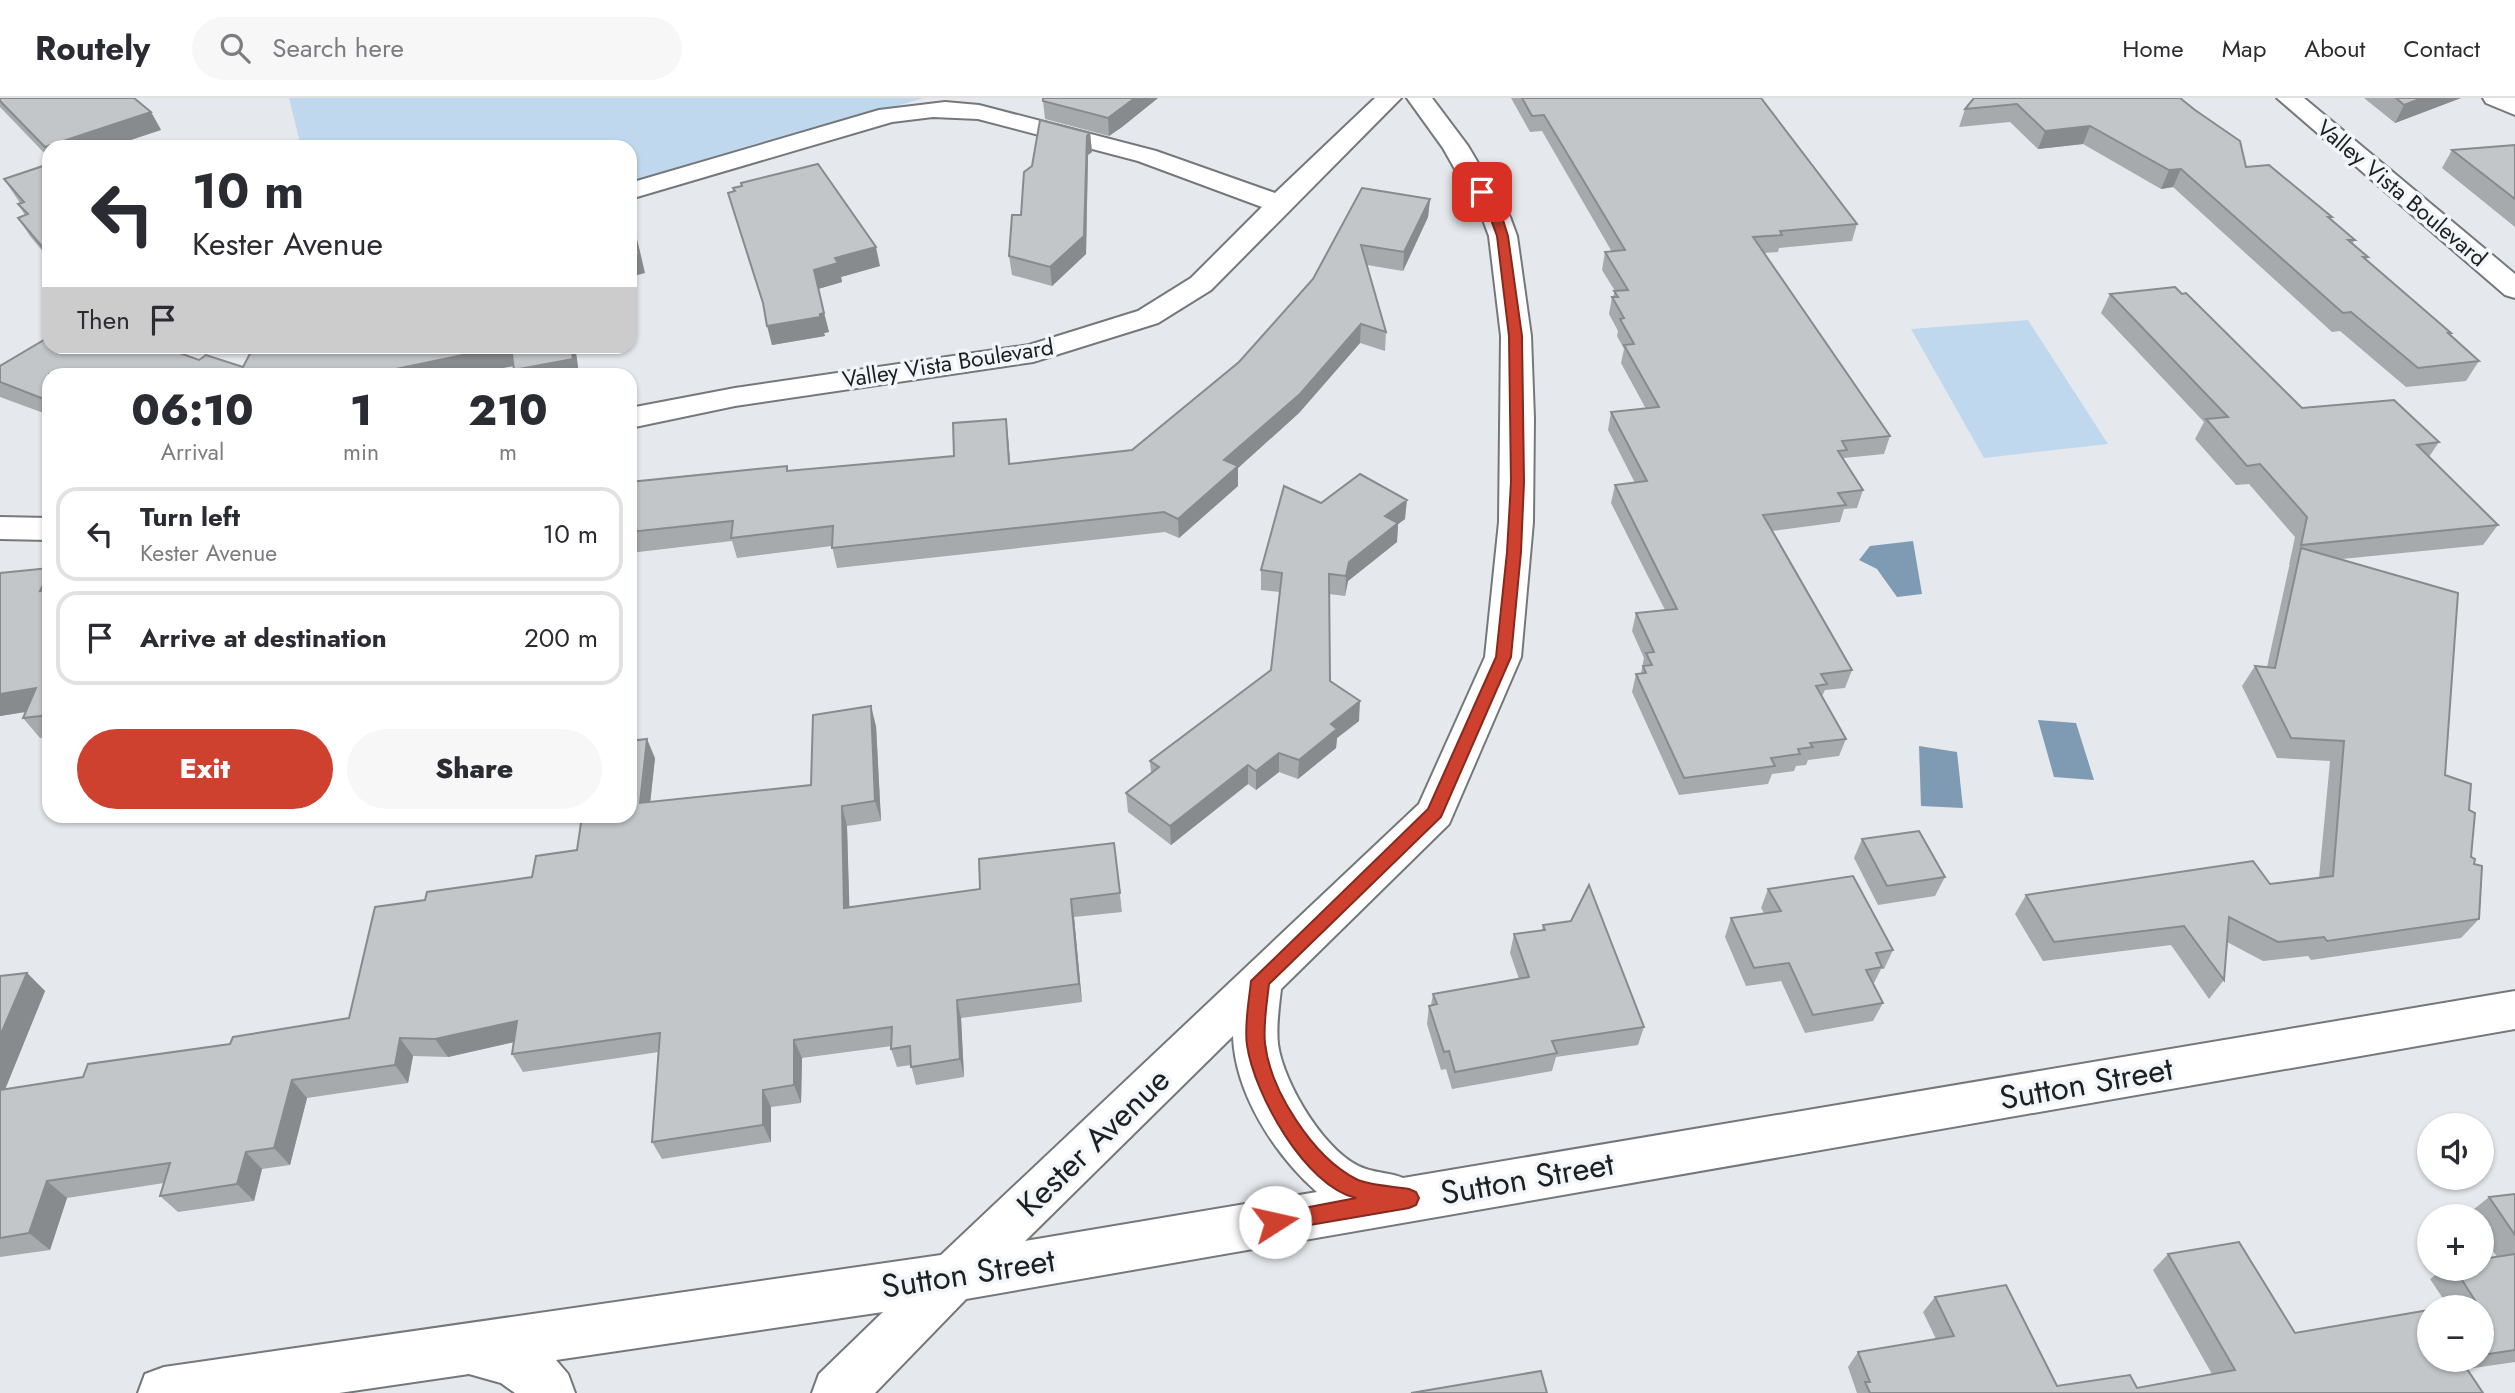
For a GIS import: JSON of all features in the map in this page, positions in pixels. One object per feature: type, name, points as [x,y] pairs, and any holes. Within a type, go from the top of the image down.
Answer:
[{"type":"street","name":"Valley Vista Boulevard","points":[[637,417],[734,397],[1033,353],[1102,334],[1148,317],[1201,284],[1389,98]]},
{"type":"street","name":"Kester Avenue","points":[[838,1393],[953,1277],[1435,813],[1503,657],[1514,552],[1518,463],[1516,336],[1503,236],[1496,217],[1455,146],[1419,98]]},
{"type":"street","name":"Valley Vista Boulevard","points":[[2288,98],[2515,289]]},
{"type":"street","points":[[2495,98],[2515,108]]},
{"type":"street","points":[[637,189],[888,115],[951,109],[979,112],[1147,156],[1279,204]]},
{"type":"street","points":[[0,528],[42,529]]},
{"type":"street","points":[[1260,981],[1256,1043],[1264,1081],[1291,1130],[1321,1164],[1352,1188],[1409,1198]]},
{"type":"street","name":"Sutton Street","points":[[164,1393],[953,1277],[2515,1010]]},
{"type":"street","points":[[464,1349],[513,1359],[543,1384],[549,1393]]},
{"type":"shaded area","points":[[289,98],[924,98],[637,181],[637,140],[299,140]]},
{"type":"shaded area","points":[[2028,320],[2108,444],[1984,458],[1911,329]]},
{"type":"shaded area","points":[[1913,541],[1922,594],[1897,597],[1877,569],[1859,560],[1870,546]]},
{"type":"shaded area","points":[[2038,720],[2076,723],[2094,780],[2054,777]]},
{"type":"shaded area","points":[[1919,746],[1957,752],[1963,808],[1921,806]]},
{"type":"building","points":[[0,98],[134,98],[151,112],[66,140],[42,140],[42,144]]},
{"type":"building","points":[[1043,98],[1135,98],[1108,118],[1043,101]]},
{"type":"building","points":[[1522,98],[1761,98],[1857,224],[1780,231],[1782,235],[1753,237],[1890,436],[1842,441],[1847,450],[1838,451],[1863,490],[1838,493],[1846,505],[1763,515],[1852,670],[1821,674],[1827,684],[1816,686],[1846,739],[1810,743],[1813,747],[1798,749],[1800,754],[1771,758],[1775,766],[1684,778],[1636,674],[1646,673],[1643,666],[1652,665],[1646,653],[1654,652],[1636,613],[1677,609],[1615,485],[1647,481],[1611,412],[1659,407],[1624,345],[1634,344],[1612,297],[1618,297],[1614,291],[1628,290],[1605,252],[1625,250],[1544,115],[1532,116]]},
{"type":"building","points":[[1974,98],[2180,98],[2240,141],[2246,167],[2269,165],[2332,217],[2328,217],[2355,240],[2348,240],[2368,257],[2363,257],[2451,333],[2448,333],[2479,361],[2418,368],[2351,312],[2343,313],[2181,169],[2169,170],[2090,126],[2045,131],[2017,104],[1965,109]]},
{"type":"building","points":[[2396,98],[2422,98],[2404,105]]},
{"type":"building","points":[[1040,120],[1090,133],[1087,136],[1084,236],[1050,267],[1009,256],[1012,215],[1021,215],[1024,172],[1032,166]]},
{"type":"building","points":[[2515,145],[2515,199],[2452,150]]},
{"type":"building","points":[[818,164],[876,247],[835,258],[838,263],[814,270],[824,313],[820,314],[820,317],[767,326],[763,303],[728,193],[735,191],[733,188],[742,186],[741,183]]},
{"type":"building","points":[[42,166],[42,247],[18,218],[28,214],[18,204],[24,202],[4,179]]},
{"type":"building","points":[[1362,188],[1430,199],[1404,252],[1361,245],[1386,332],[1361,324],[1300,394],[1224,460],[1238,466],[1178,519],[1164,512],[832,548],[833,526],[731,538],[733,521],[637,531],[637,481],[787,466],[787,471],[954,456],[953,423],[1006,419],[1009,464],[1132,450],[1239,362],[1313,279]]},
{"type":"building","points":[[2175,287],[2182,294],[2186,293],[2302,408],[2394,400],[2439,442],[2417,445],[2498,525],[2301,545],[2307,517],[2260,464],[2247,466],[2206,419],[2228,417],[2110,294]]},
{"type":"building","points":[[42,341],[42,354],[182,354],[199,360],[206,355],[243,367],[250,354],[468,354],[401,368],[42,368],[42,398],[0,382],[0,366]]},
{"type":"building","points":[[512,354],[572,354],[573,359],[514,368]]},
{"type":"building","points":[[1360,474],[1407,500],[1385,516],[1398,523],[1349,562],[1346,576],[1329,574],[1330,681],[1360,701],[1331,724],[1337,729],[1299,760],[1279,753],[1256,771],[1248,765],[1170,826],[1126,793],[1159,767],[1150,761],[1271,670],[1282,573],[1261,570],[1284,486],[1321,503]]},
{"type":"building","points":[[2301,548],[2458,593],[2445,775],[2471,784],[2469,810],[2475,813],[2471,857],[2475,859],[2474,864],[2482,866],[2479,919],[2327,941],[2324,937],[2278,942],[2229,917],[2224,980],[2184,926],[2054,942],[2026,895],[2253,861],[2270,884],[2333,876],[2344,741],[2291,738],[2255,666],[2275,668]]},
{"type":"building","points":[[42,569],[42,716],[23,718],[36,688],[0,694],[0,573]]},
{"type":"building","points":[[871,706],[875,801],[842,806],[844,908],[980,889],[979,859],[1114,843],[1120,893],[1071,899],[1079,984],[957,1000],[960,1059],[911,1067],[910,1046],[891,1049],[892,1027],[794,1040],[794,1085],[763,1090],[763,1125],[652,1142],[660,1033],[512,1054],[517,1021],[435,1039],[400,1038],[395,1065],[292,1080],[274,1148],[246,1152],[237,1184],[160,1196],[170,1163],[47,1181],[29,1233],[0,1238],[0,1090],[83,1077],[88,1064],[230,1044],[233,1037],[349,1018],[375,907],[425,900],[427,892],[532,877],[536,856],[577,850],[581,823],[637,823],[637,740],[647,739],[640,803],[811,785],[813,715]]},
{"type":"building","points":[[1919,831],[1945,877],[1887,886],[1862,839]]},
{"type":"building","points":[[1853,876],[1893,950],[1876,953],[1882,967],[1866,970],[1883,1003],[1813,1015],[1789,963],[1754,968],[1731,918],[1781,911],[1768,889]]},
{"type":"building","points":[[1589,885],[1644,1027],[1552,1041],[1557,1053],[1455,1072],[1449,1051],[1444,1052],[1429,1006],[1437,1004],[1433,994],[1529,977],[1514,934],[1545,930],[1543,925],[1571,921]]},
{"type":"building","points":[[27,973],[0,1036],[0,976]]},
{"type":"building","points":[[2515,1194],[2515,1235],[2494,1204],[2489,1197]]},
{"type":"building","points":[[2239,1242],[2295,1333],[2417,1312],[2417,1372],[2469,1372],[2483,1393],[1870,1393],[1865,1382],[1870,1382],[1858,1352],[1954,1336],[1935,1297],[2006,1285],[2057,1386],[2130,1375],[2137,1388],[2235,1370],[2168,1254]]},
{"type":"building","points":[[2515,1254],[2515,1350],[2494,1353],[2494,1295],[2472,1295],[2463,1281],[2494,1281],[2494,1257]]},
{"type":"building","points":[[1541,1371],[1547,1393],[1411,1393]]},
{"type":"route","points":[[1275,1222],[1409,1198],[1352,1188],[1321,1164],[1291,1130],[1264,1081],[1256,1043],[1258,1004],[1260,981],[1435,813],[1503,657],[1518,482],[1516,336],[1503,236],[1482,192]]}]
